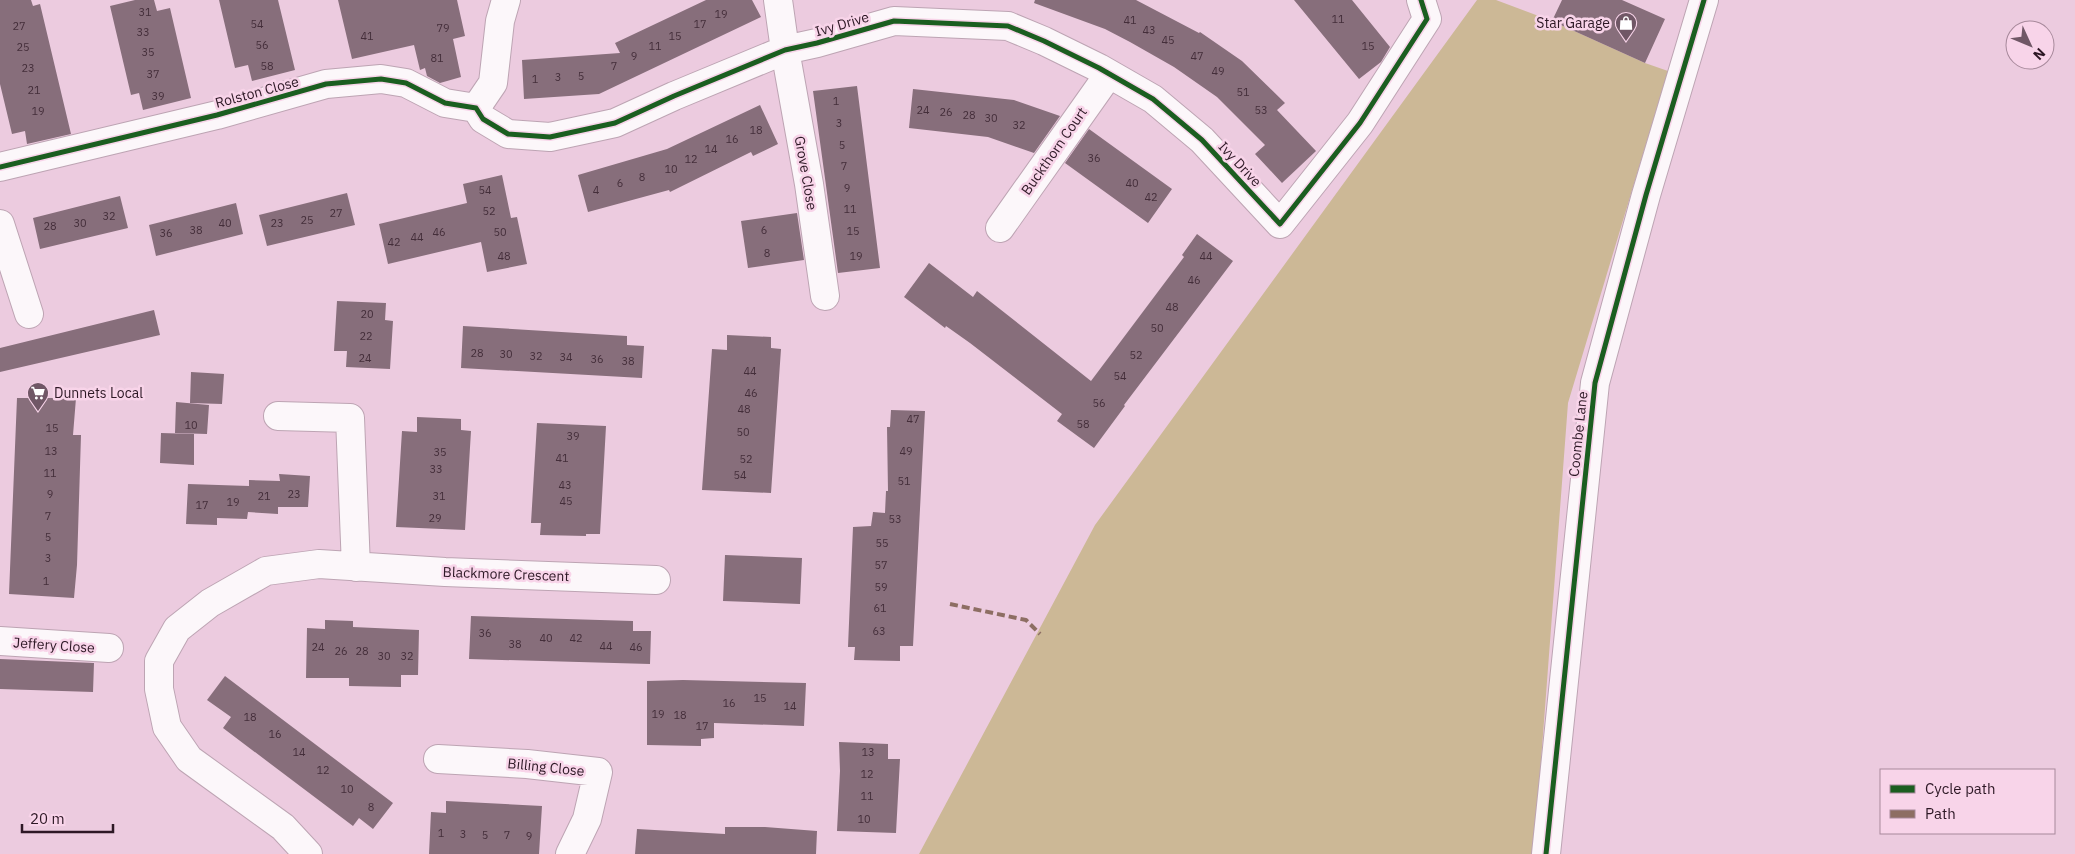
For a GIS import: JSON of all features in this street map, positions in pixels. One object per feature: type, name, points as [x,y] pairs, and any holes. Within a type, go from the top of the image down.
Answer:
[{"type":"street","points":[[476,108],[493,83],[500,21],[506,0]]},
{"type":"street","name":"Grove Close","points":[[778,0],[809,184],[825,296]]},
{"type":"street","name":"Coombe Lane","points":[[1546,854],[1595,383],[1646,195],[1704,0]]},
{"type":"street","name":"Ivy Drive","points":[[476,108],[483,119],[508,134],[550,137],[615,123],[674,96],[785,50],[894,21],[1008,26],[1044,40],[1153,99],[1202,140],[1280,224],[1360,122],[1424,10]]},
{"type":"street","name":"Buckthorn Court","points":[[1000,228],[1109,74]]},
{"type":"street","name":"Rolston Close","points":[[0,167],[217,115],[326,84],[381,79],[406,83],[445,103],[476,108]]},
{"type":"street","points":[[0,224],[29,314]]},
{"type":"street","points":[[278,416],[350,418],[356,567]]},
{"type":"street","name":"Blackmore Crescent","points":[[308,854],[283,827],[189,759],[167,727],[159,689],[159,661],[177,629],[210,603],[266,571],[319,564],[656,580]]},
{"type":"street","name":"Jeffery Close","points":[[0,641],[109,648]]},
{"type":"street","name":"Billing Close","points":[[438,759],[527,764],[598,772],[587,819],[570,854]]},
{"type":"shaded area","points":[[1477,0],[1496,0],[1552,21],[1645,63],[1668,71],[1568,403],[1534,854],[919,854],[1095,525]]},
{"type":"building","points":[[0,0],[31,0],[33,6],[40,4],[71,134],[27,144],[25,131],[12,134],[0,84]]},
{"type":"building","points":[[135,0],[154,0],[157,11],[170,8],[191,98],[143,110],[139,93],[131,95],[110,6]]},
{"type":"building","points":[[219,0],[278,0],[295,70],[252,81],[248,65],[235,68]]},
{"type":"building","points":[[338,0],[457,0],[465,36],[453,39],[461,77],[440,83],[427,76],[425,68],[420,70],[414,45],[352,59]]},
{"type":"building","points":[[706,0],[752,0],[761,17],[599,94],[524,99],[522,60],[620,53],[615,43]]},
{"type":"building","points":[[1035,0],[1136,0],[1200,32],[1242,61],[1285,103],[1277,110],[1316,151],[1282,183],[1255,154],[1265,145],[1217,97],[1174,67],[1130,42],[1105,29],[1034,3]]},
{"type":"building","points":[[1294,0],[1352,0],[1390,47],[1381,62],[1359,79]]},
{"type":"building","name":"Star Garage","points":[[1562,0],[1622,0],[1665,19],[1645,63],[1552,21]]},
{"type":"building","points":[[857,86],[880,268],[838,273],[813,91]]},
{"type":"building","points":[[913,89],[1014,100],[1060,116],[1034,153],[988,137],[909,128]]},
{"type":"building","points":[[760,105],[778,144],[753,156],[751,152],[670,192],[669,190],[588,212],[578,175],[667,149]]},
{"type":"building","points":[[1089,129],[1172,189],[1148,223],[1065,163]]},
{"type":"building","points":[[502,175],[511,218],[517,217],[527,264],[487,272],[481,242],[388,264],[379,224],[467,203],[463,184]]},
{"type":"building","points":[[347,193],[355,225],[267,246],[259,215]]},
{"type":"building","points":[[120,196],[128,228],[40,249],[33,218]]},
{"type":"building","points":[[236,203],[243,234],[156,256],[149,225]]},
{"type":"building","points":[[797,213],[804,260],[748,268],[741,221]]},
{"type":"building","points":[[1197,234],[1233,261],[1124,405],[1094,448],[1057,421],[1062,414],[970,343],[946,326],[945,328],[904,297],[929,263],[973,297],[977,291],[1091,381],[1184,257],[1182,255]]},
{"type":"building","points":[[337,301],[386,303],[385,320],[393,321],[390,369],[346,367],[347,351],[334,351]]},
{"type":"building","points":[[154,310],[160,335],[0,372],[0,348]]},
{"type":"building","points":[[463,326],[627,336],[627,345],[644,346],[642,378],[461,368]]},
{"type":"building","points":[[727,335],[771,337],[771,348],[781,349],[771,493],[702,490],[712,349],[727,350]]},
{"type":"building","points":[[191,372],[224,374],[222,404],[190,403]]},
{"type":"building","points":[[17,398],[76,398],[73,435],[81,435],[77,565],[74,598],[9,594]]},
{"type":"building","points":[[176,402],[209,405],[207,434],[175,433]]},
{"type":"building","points":[[891,410],[925,411],[913,646],[900,646],[900,661],[854,660],[855,647],[848,647],[853,527],[871,526],[873,512],[885,513],[886,491],[888,491],[887,427],[890,427]]},
{"type":"building","points":[[417,417],[461,419],[461,430],[471,431],[465,530],[396,527],[402,431],[417,432]]},
{"type":"building","points":[[537,423],[606,426],[600,534],[586,534],[586,536],[540,535],[541,523],[531,523]]},
{"type":"building","points":[[161,433],[194,434],[194,465],[160,463]]},
{"type":"building","points":[[279,474],[310,476],[308,507],[278,507],[278,514],[248,512],[247,519],[217,518],[217,525],[186,524],[188,484],[249,486],[249,480],[280,481]]},
{"type":"building","points":[[725,555],[802,558],[800,604],[723,601]]},
{"type":"building","points":[[471,616],[633,621],[633,631],[651,631],[650,664],[469,659]]},
{"type":"building","points":[[325,620],[353,621],[353,627],[419,630],[418,675],[401,675],[401,687],[349,686],[349,678],[306,678],[307,628],[325,629]]},
{"type":"building","points":[[0,659],[94,663],[93,692],[0,689]]},
{"type":"building","points":[[225,676],[393,803],[373,829],[359,818],[353,826],[223,728],[231,717],[207,700]]},
{"type":"building","points":[[647,681],[806,683],[804,726],[714,723],[714,738],[701,739],[701,746],[647,745]]},
{"type":"building","points":[[839,742],[888,744],[888,759],[900,759],[896,833],[837,831],[840,771]]},
{"type":"building","points":[[446,801],[542,806],[539,854],[429,854],[431,812],[446,813]]},
{"type":"building","points":[[725,827],[765,827],[817,831],[816,854],[635,854],[637,829],[725,834]]},
{"type":"marked path","points":[[950,604],[1026,620],[1040,634]]},
{"type":"cycle path","points":[[0,167],[217,115],[326,84],[381,79],[406,83],[445,103],[476,108],[483,119],[508,134],[550,137],[615,123],[674,96],[785,50],[894,21],[1008,26],[1099,68],[1153,99],[1202,140],[1280,224],[1360,123],[1427,19],[1421,0]]},
{"type":"cycle path","points":[[1546,854],[1595,383],[1646,195],[1704,0]]},
{"type":"place","name":"Star Garage","points":[[1626,42]]},
{"type":"place","name":"Dunnets Local","points":[[38,412]]}]
